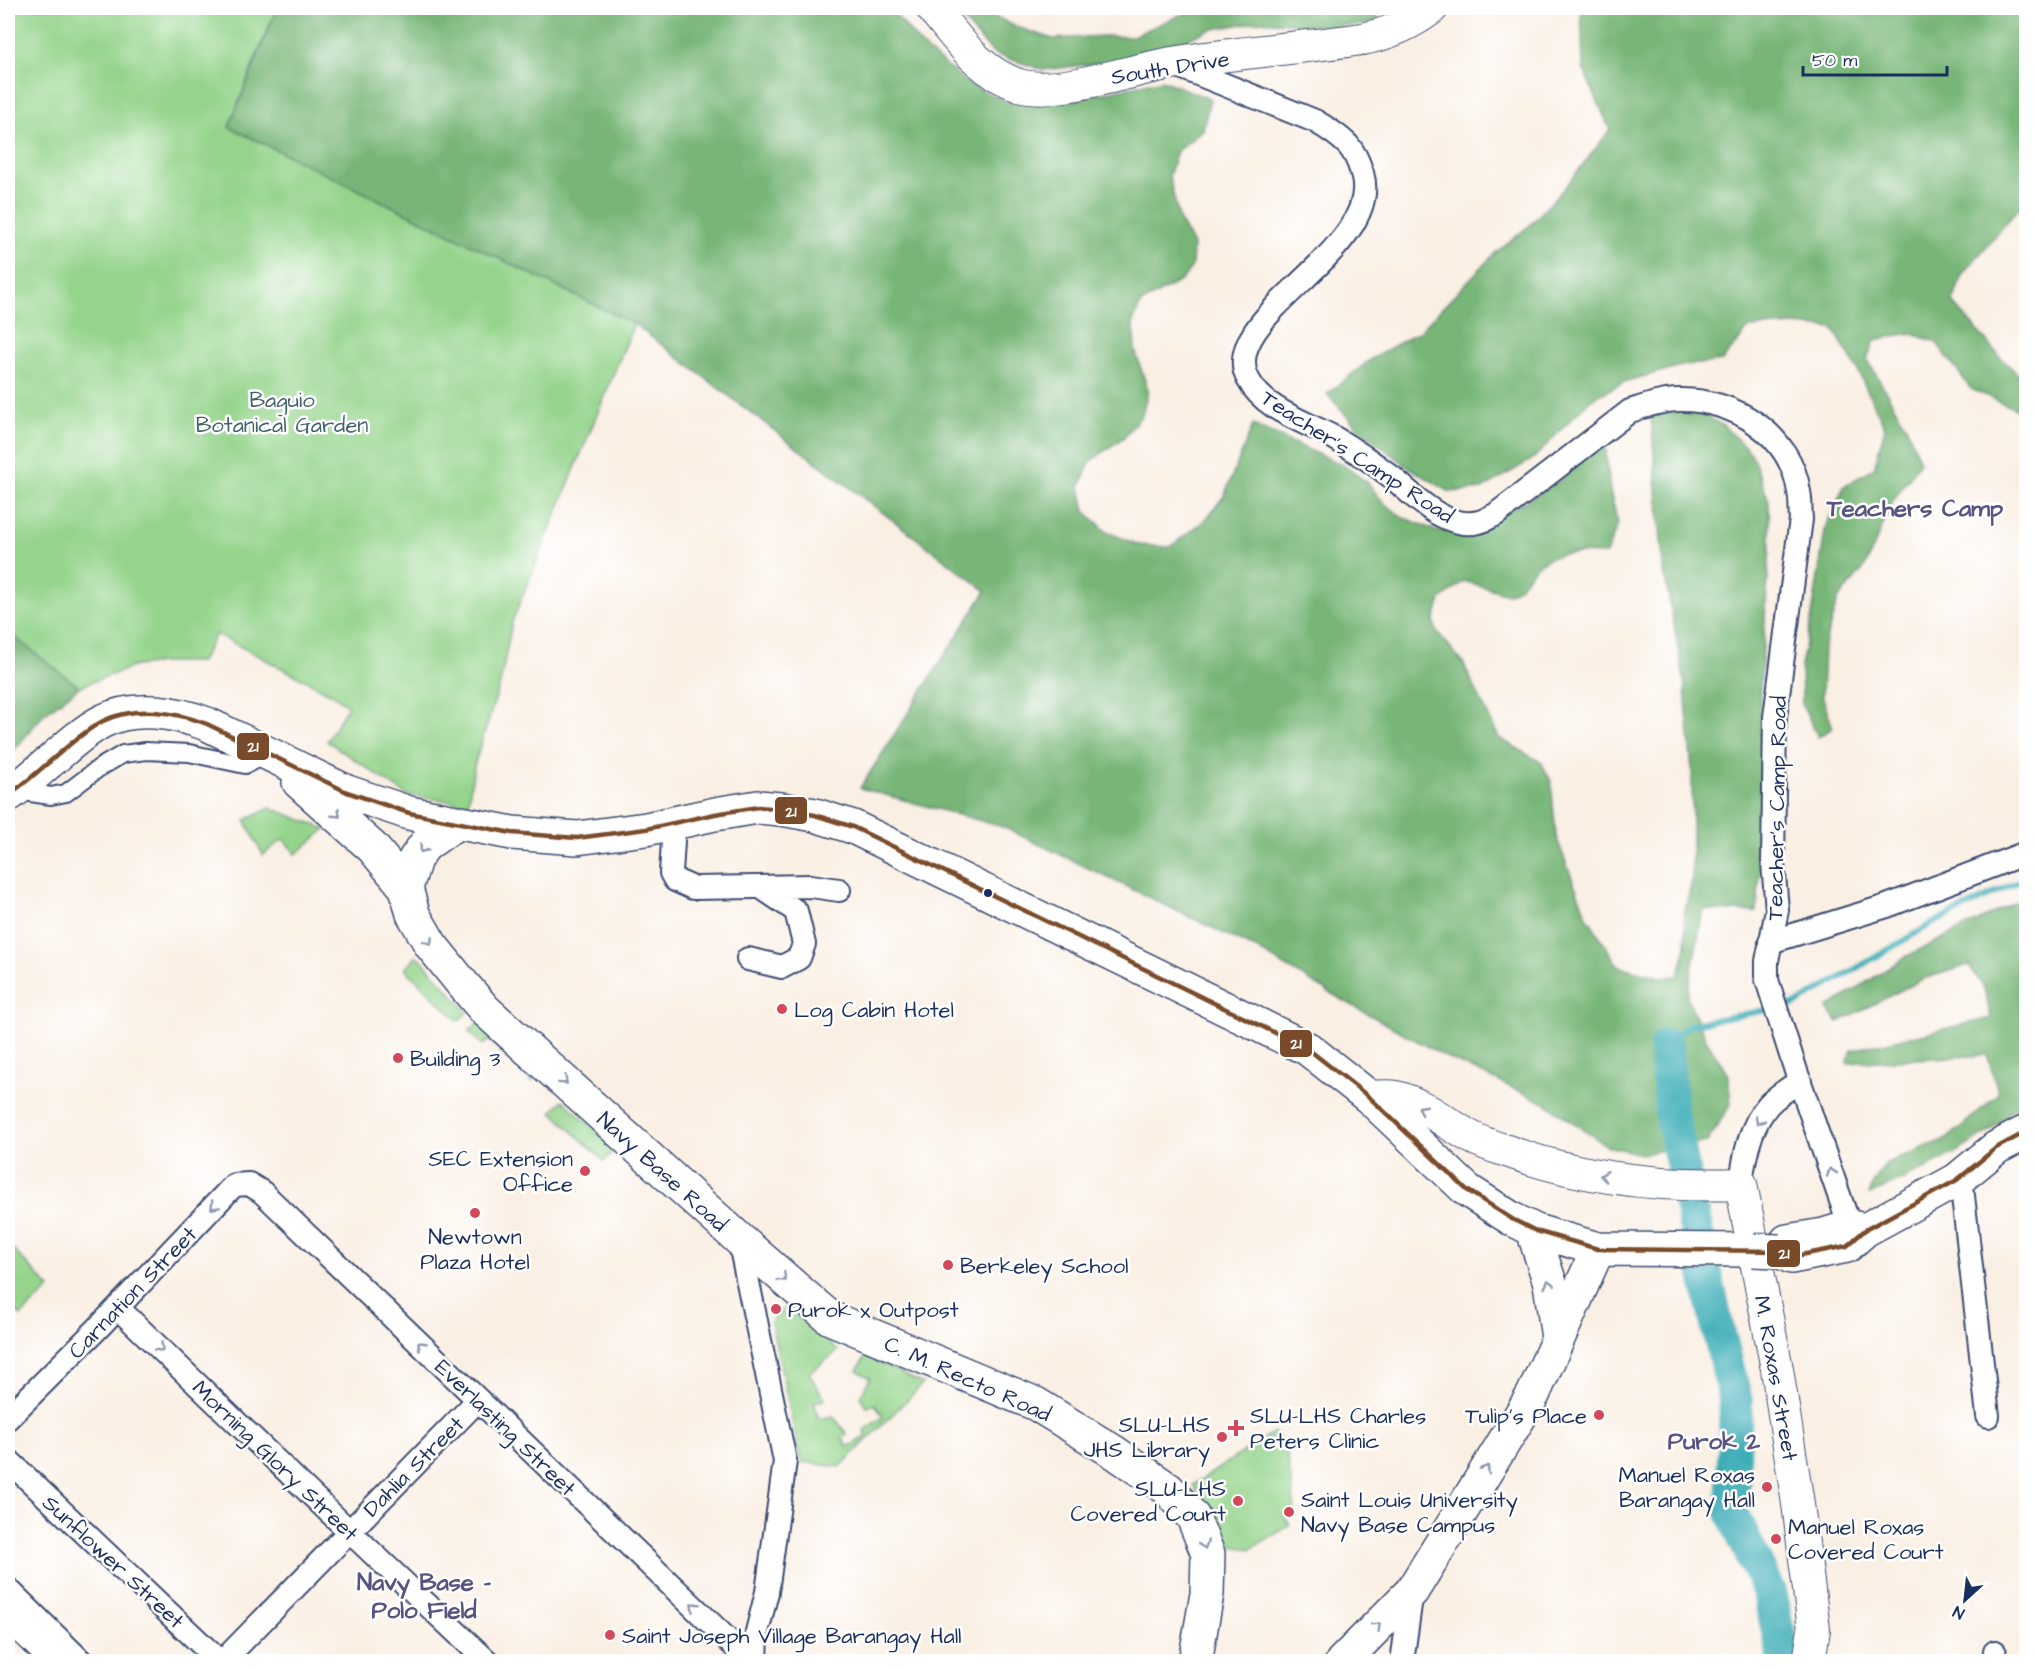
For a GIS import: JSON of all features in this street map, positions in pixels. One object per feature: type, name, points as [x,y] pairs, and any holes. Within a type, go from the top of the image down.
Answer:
[{"type":"main road","name":"South Drive","points":[[932,8],[984,67],[1018,85],[1035,88],[1058,87],[1171,63],[1373,37],[1401,28],[1417,20],[1432,8]]},
{"type":"main road","points":[[11,793],[80,736],[104,720],[131,713],[156,712],[183,715],[207,724],[347,792],[409,813],[512,833],[577,838],[671,824],[758,807],[815,815],[852,827],[1308,1049],[1369,1097],[1467,1190],[1536,1232],[1601,1249],[1779,1251],[1791,1257],[1847,1246],[1857,1229],[1957,1180],[1996,1148],[2026,1132]]},
{"type":"main road","name":"Navy Base Road","points":[[275,757],[296,780],[373,848],[406,888],[413,914],[431,945],[459,981],[486,1010],[739,1239]]},
{"type":"main road","points":[[406,888],[416,859],[425,845],[456,823]]},
{"type":"main road","points":[[1369,1097],[1395,1097],[1419,1107],[1472,1137],[1540,1162],[1589,1174],[1662,1183],[1741,1184]]},
{"type":"main road","name":"M. Roxas Street","points":[[1741,1184],[1777,1369],[1798,1504],[1814,1629],[1809,1662]]},
{"type":"main road","points":[[1536,1232],[1536,1240],[1550,1283],[1558,1338]]},
{"type":"main road","name":"C. M. Recto Road","points":[[739,1239],[830,1317],[1036,1404],[1114,1452],[1168,1489],[1194,1517],[1208,1554],[1207,1594],[1196,1662]]},
{"type":"main road","points":[[1342,1662],[1412,1591],[1533,1395],[1601,1249]]},
{"type":"street","name":"Teacher's Camp Road","points":[[1171,63],[1315,121],[1335,133],[1350,147],[1359,163],[1364,180],[1364,195],[1358,212],[1349,230],[1334,249],[1262,321],[1250,337],[1243,357],[1247,377],[1259,395],[1361,455],[1443,517],[1460,522],[1478,523],[1495,515],[1630,411],[1654,403],[1678,400],[1704,402],[1733,409],[1755,422],[1776,440],[1791,465],[1799,490],[1801,519],[1775,717],[1773,863],[1777,910],[1767,961],[1767,980],[1800,1081],[1857,1229]]},
{"type":"street","points":[[671,824],[673,841],[671,873],[675,880],[693,888],[811,886],[839,890]]},
{"type":"street","points":[[1770,942],[1887,906],[2026,853]]},
{"type":"street","points":[[748,959],[782,967],[799,957],[804,944],[796,911],[762,888]]},
{"type":"street","name":"M. Roxas Street","points":[[1741,1184],[1747,1147],[1760,1116],[1779,1095],[1800,1081]]},
{"type":"street","points":[[1957,1180],[1963,1196],[1988,1416]]},
{"type":"street","name":"Carnation Street","points":[[8,1418],[118,1308],[234,1185],[249,1184],[262,1192]]},
{"type":"street","name":"Everlasting Street","points":[[262,1192],[751,1662]]},
{"type":"street","name":"Navy Base Road","points":[[739,1239],[785,1461],[767,1592],[758,1632],[756,1662]]},
{"type":"street","name":"Morning Glory Street","points":[[118,1308],[488,1662]]},
{"type":"street","name":"Dahlia Street","points":[[221,1662],[478,1400]]},
{"type":"street","name":"Sunflower Street","points":[[8,1460],[221,1662]]},
{"type":"street","points":[[8,1589],[82,1662]]},
{"type":"street","points":[[1402,1662],[1412,1591]]},
{"type":"street","points":[[8,1619],[52,1662]]},
{"type":"green space","name":"Baguio Botanical Garden","points":[[8,8],[277,8],[229,127],[634,324],[512,622],[500,684],[474,766],[468,804],[407,795],[327,741],[348,706],[332,694],[216,634],[201,662],[170,662],[135,666],[79,687],[8,632]]},
{"type":"green space","points":[[277,8],[890,8],[922,46],[970,85],[1010,103],[1075,99],[1162,80],[1210,99],[1203,130],[1177,151],[1169,176],[1179,219],[1193,245],[1192,266],[1182,280],[1141,303],[1133,322],[1135,350],[1148,390],[1142,415],[1124,437],[1091,461],[1080,486],[1085,511],[1107,532],[1139,545],[1170,547],[1206,519],[1224,496],[1253,425],[1343,465],[1367,482],[1383,502],[1402,517],[1437,531],[1474,529],[1559,481],[1601,440],[1606,451],[1610,491],[1618,524],[1606,554],[1565,554],[1547,559],[1531,572],[1519,587],[1508,594],[1464,581],[1441,600],[1434,621],[1436,630],[1463,663],[1499,738],[1541,762],[1551,781],[1556,836],[1587,916],[1618,966],[1660,977],[1678,976],[1686,947],[1684,914],[1692,881],[1692,770],[1684,679],[1663,566],[1651,417],[1671,407],[1701,413],[1724,426],[1751,453],[1769,501],[1770,546],[1760,692],[1763,823],[1757,912],[1703,910],[1687,997],[1708,1043],[1728,1074],[1731,1104],[1707,1142],[1642,1154],[1607,1146],[1545,1103],[1448,1058],[1258,950],[1003,827],[860,788],[986,591],[634,324],[229,127]]},
{"type":"green space","points":[[952,8],[980,8],[1014,26],[1053,39],[1131,37],[1180,15],[1202,8],[1364,8],[1382,21],[1365,25],[1320,26],[1260,21],[1208,30],[1167,49],[1102,63],[1044,70],[994,54]]},
{"type":"green space","points":[[1581,8],[2026,8],[2026,209],[2021,206],[1962,275],[1953,302],[2000,357],[2026,380],[2026,414],[1971,389],[1936,342],[1909,333],[1875,340],[1867,359],[1908,430],[1920,462],[1894,499],[1865,567],[1838,599],[1824,646],[1822,695],[1833,728],[1818,737],[1802,705],[1801,665],[1811,621],[1826,525],[1844,486],[1874,468],[1885,428],[1856,367],[1833,328],[1793,325],[1749,328],[1722,361],[1681,366],[1624,382],[1591,399],[1533,459],[1482,489],[1450,492],[1408,467],[1359,429],[1327,394],[1371,359],[1420,331],[1495,253],[1530,225],[1567,185],[1610,130],[1583,68]]},
{"type":"green space","points":[[8,632],[79,687],[43,715],[8,758]]},
{"type":"green space","points":[[270,808],[326,829],[296,854],[283,839],[263,855],[245,820]]},
{"type":"green space","points":[[2026,899],[2026,1099],[1993,1128],[1960,1150],[1869,1195],[1874,1181],[1886,1163],[1948,1138],[1999,1094],[1987,1055],[1847,1063],[1852,1050],[1991,1018],[1984,988],[1969,965],[1923,979],[1838,1022],[1827,1008],[1907,956]]},
{"type":"green space","points":[[415,957],[420,958],[468,1012],[458,1021],[405,969]]},
{"type":"green space","points":[[478,1022],[532,1072],[534,1078],[532,1082],[489,1040],[483,1045],[469,1032]]},
{"type":"green space","points":[[563,1100],[616,1149],[604,1161],[552,1112]]},
{"type":"green space","points":[[8,1244],[50,1288],[21,1316],[8,1302]]},
{"type":"green space","points":[[786,1306],[838,1351],[809,1373],[825,1400],[814,1402],[819,1419],[833,1416],[847,1434],[842,1438],[848,1447],[867,1436],[864,1430],[883,1417],[875,1404],[867,1407],[860,1397],[870,1378],[857,1370],[866,1356],[923,1384],[840,1467],[801,1462],[771,1322]]},
{"type":"green space","name":"SLU-LHS Covered Court","points":[[1274,1432],[1286,1446],[1295,1508],[1284,1516],[1290,1525],[1251,1549],[1231,1546],[1193,1485]]},
{"type":"waterway","points":[[1781,1007],[1796,1004],[1935,922],[2026,878]]},
{"type":"waterway","points":[[1666,1046],[1689,1025],[1771,1009]]},
{"type":"waterway","points":[[1666,1046],[1671,1112],[1716,1321],[1736,1401],[1732,1512],[1769,1592],[1785,1662]]},
{"type":"transit line","name":"21","points":[[8,795],[95,725],[128,713],[155,712],[182,716],[207,724],[347,792],[409,813],[512,833],[577,838],[646,829],[758,807],[815,815],[853,827],[1308,1049],[1369,1097],[1467,1190],[1512,1219],[1536,1231],[1598,1249],[1779,1251],[1791,1257],[1847,1246],[1865,1230],[1957,1180],[1996,1148],[2026,1132]]},
{"type":"place","name":"Log Cabin Hotel","points":[[782,1009]]},
{"type":"place","name":"Building 3","points":[[398,1058]]},
{"type":"place","name":"SEC Extension Office","points":[[585,1171]]},
{"type":"place","name":"Newtown Plaza Hotel","points":[[475,1213]]},
{"type":"place","name":"Berkeley School","points":[[948,1265]]},
{"type":"place","name":"Purok x Outpost","points":[[776,1309]]},
{"type":"place","name":"Tulip's Place","points":[[1599,1415]]},
{"type":"place","name":"SLU-LHS Charles Peters Clinic","points":[[1236,1428]]},
{"type":"place","name":"SLU-LHS JHS Library","points":[[1222,1437]]},
{"type":"place","name":"Manuel Roxas Barangay Hall","points":[[1767,1487]]},
{"type":"place","name":"SLU-LHS Covered Court","points":[[1238,1501]]},
{"type":"place","name":"Saint Louis University Navy Base Campus","points":[[1289,1512]]},
{"type":"place","name":"Manuel Roxas Covered Court","points":[[1776,1539]]},
{"type":"place","name":"Saint Joseph Village Barangay Hall","points":[[610,1635]]},
{"type":"district","name":"Teachers Camp","points":[[1915,508]]},
{"type":"district","name":"Purok 2","points":[[1714,1441]]},
{"type":"district","name":"Navy Base - Polo Field","points":[[424,1596]]}]
